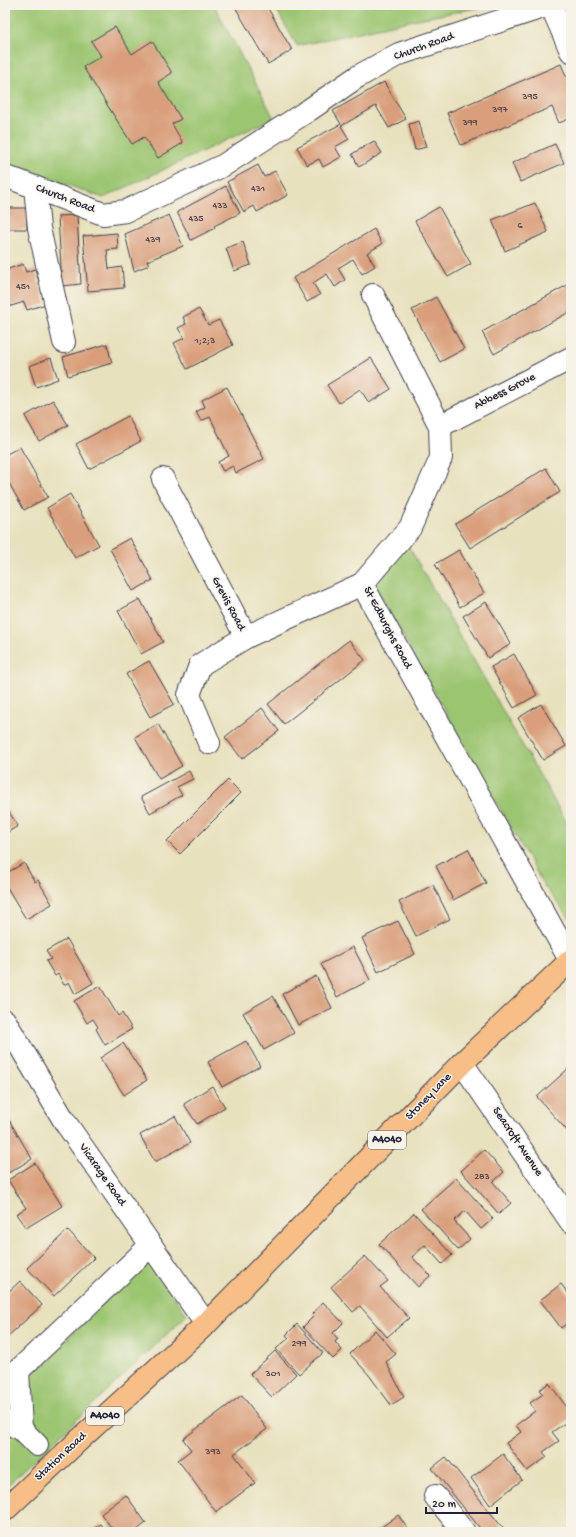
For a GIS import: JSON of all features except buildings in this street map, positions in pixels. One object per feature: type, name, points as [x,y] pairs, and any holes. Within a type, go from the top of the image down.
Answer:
[{"type":"main road","name":"Stoney Lane","points":[[206,1324],[462,1063],[571,960]]},
{"type":"main road","name":"Station Road","points":[[5,1510],[206,1324]]},
{"type":"street","points":[[550,5],[571,51]]},
{"type":"street","name":"Church Road","points":[[5,177],[35,187],[103,214],[126,211],[224,164],[309,110],[357,77],[399,54],[550,5]]},
{"type":"street","points":[[35,187],[39,228],[64,342]]},
{"type":"street","name":"St Edburghs Road","points":[[373,295],[440,426],[441,458],[410,528],[362,584],[571,960]]},
{"type":"street","name":"Abbess Grove","points":[[440,426],[571,358]]},
{"type":"street","name":"Grevis Road","points":[[163,479],[246,637],[362,584]]},
{"type":"street","points":[[209,743],[188,695],[200,665],[246,637]]},
{"type":"street","name":"Vicarage Road","points":[[5,1021],[65,1122],[206,1324]]},
{"type":"street","name":"Seacroft Avenue","points":[[462,1063],[571,1222]]},
{"type":"street","points":[[37,1445],[13,1426],[12,1377],[151,1245]]},
{"type":"street","points":[[435,1496],[464,1532]]},
{"type":"green space","points":[[5,5],[214,5],[274,118],[103,198],[19,167],[5,165]]},
{"type":"green space","points":[[274,5],[493,5],[418,19],[297,46]]},
{"type":"green space","points":[[408,545],[571,830],[571,920],[544,886],[375,586]]},
{"type":"green space","points":[[147,1260],[187,1315],[5,1488],[5,1400]]}]
